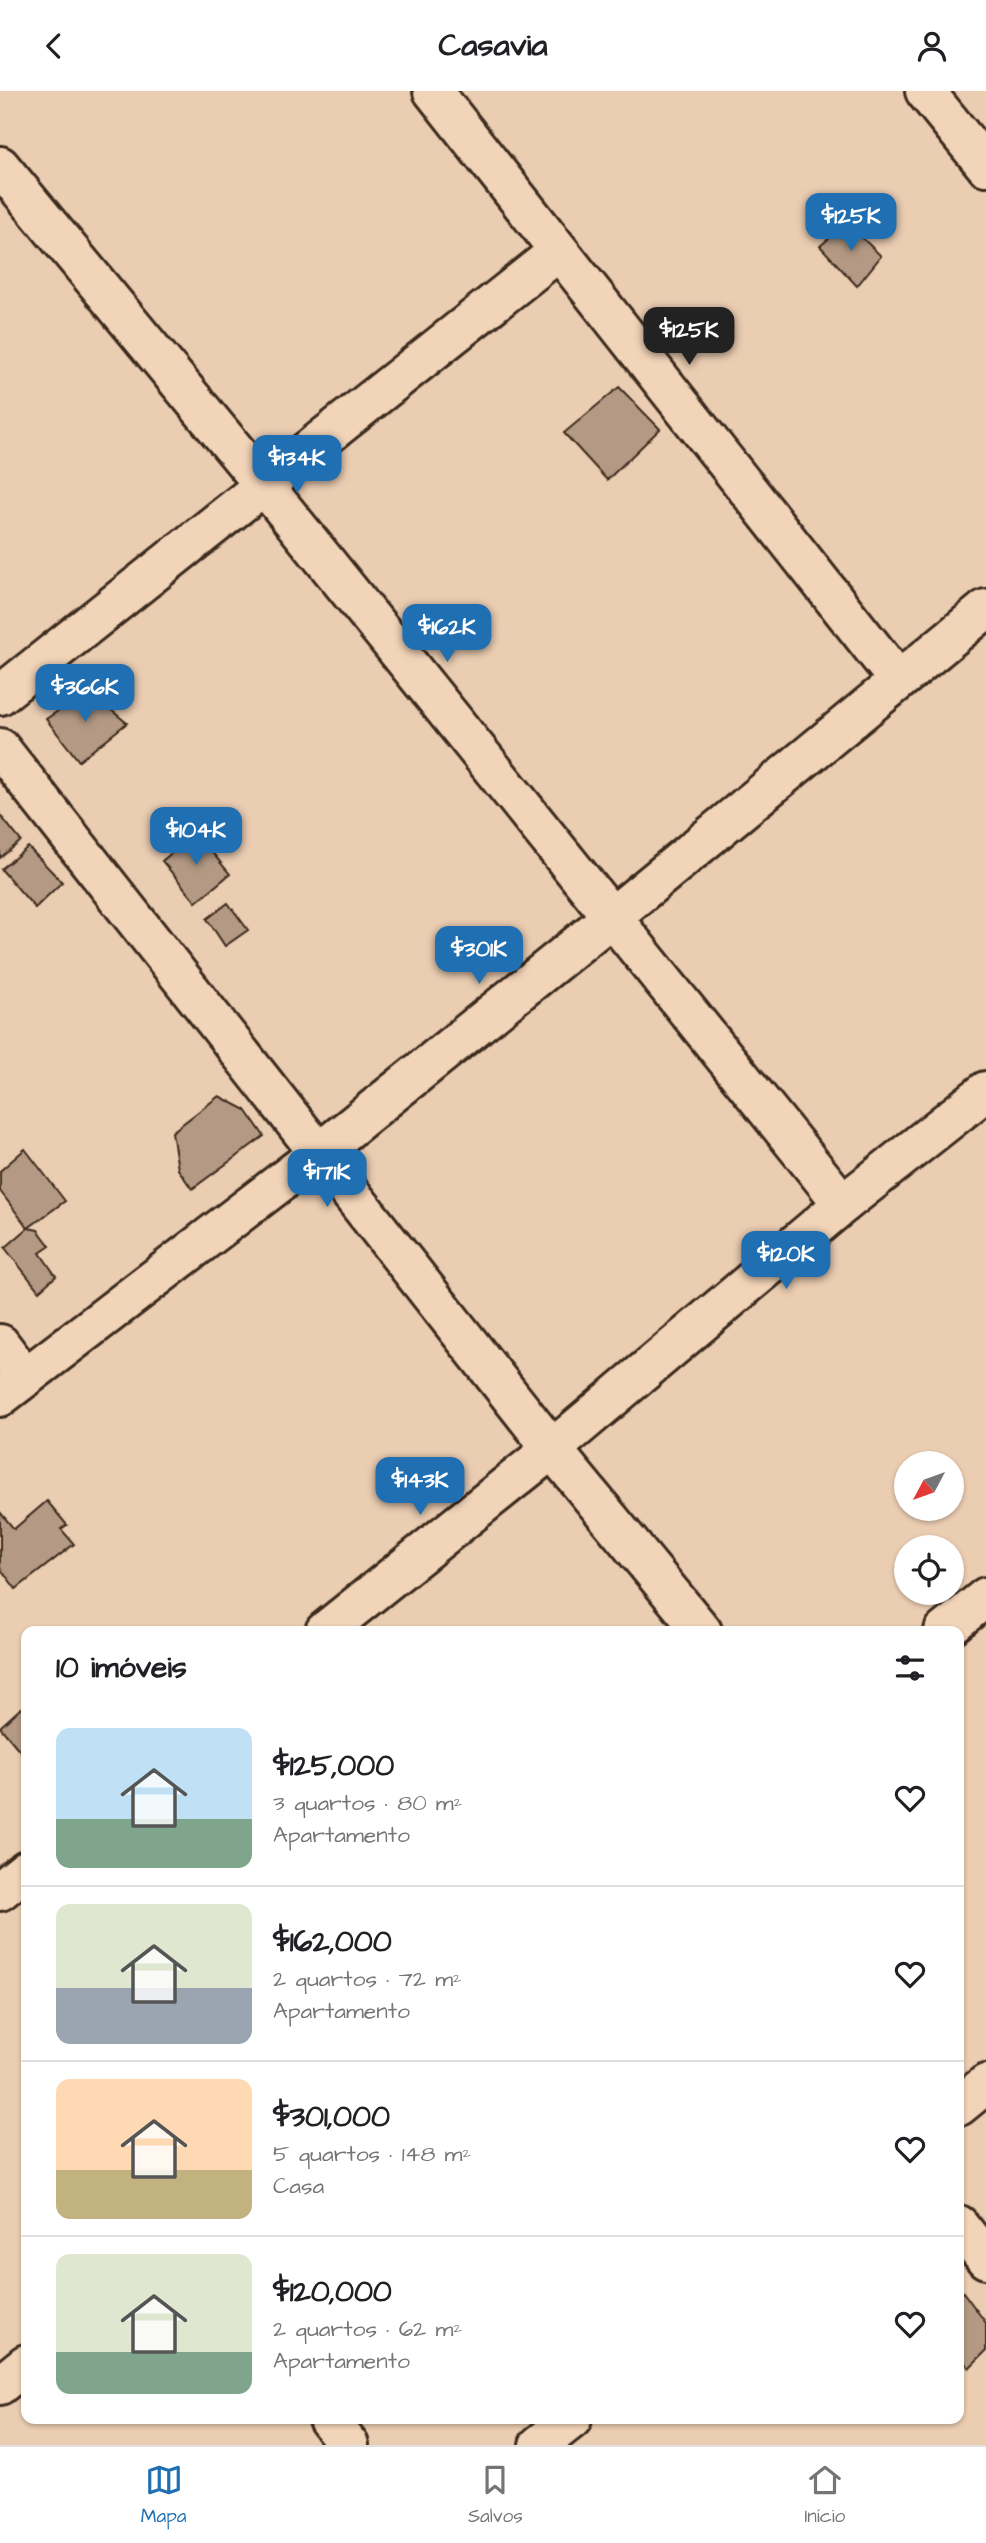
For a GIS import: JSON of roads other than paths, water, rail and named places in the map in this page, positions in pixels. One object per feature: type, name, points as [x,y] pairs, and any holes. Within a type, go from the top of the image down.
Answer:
[{"type":"street","points":[[433,91],[898,680]]},
{"type":"street","points":[[925,91],[986,166]]},
{"type":"street","points":[[0,166],[263,484],[843,1204]]},
{"type":"street","points":[[0,695],[559,251]]},
{"type":"street","points":[[0,1344],[13,1387],[320,1152],[613,916],[986,608]]},
{"type":"street","points":[[0,748],[552,1449],[698,1626]]},
{"type":"street","points":[[331,1626],[552,1449],[843,1204],[986,1091]]},
{"type":"street","points":[[950,1626],[986,1597]]},
{"type":"street","points":[[0,1891],[21,1874]]},
{"type":"street","points":[[964,2102],[986,2084]]},
{"type":"street","points":[[964,2231],[986,2259]]},
{"type":"street","points":[[0,2385],[21,2368]]},
{"type":"street","points":[[332,2424],[349,2445]]},
{"type":"street","points":[[539,2445],[566,2424]]}]
